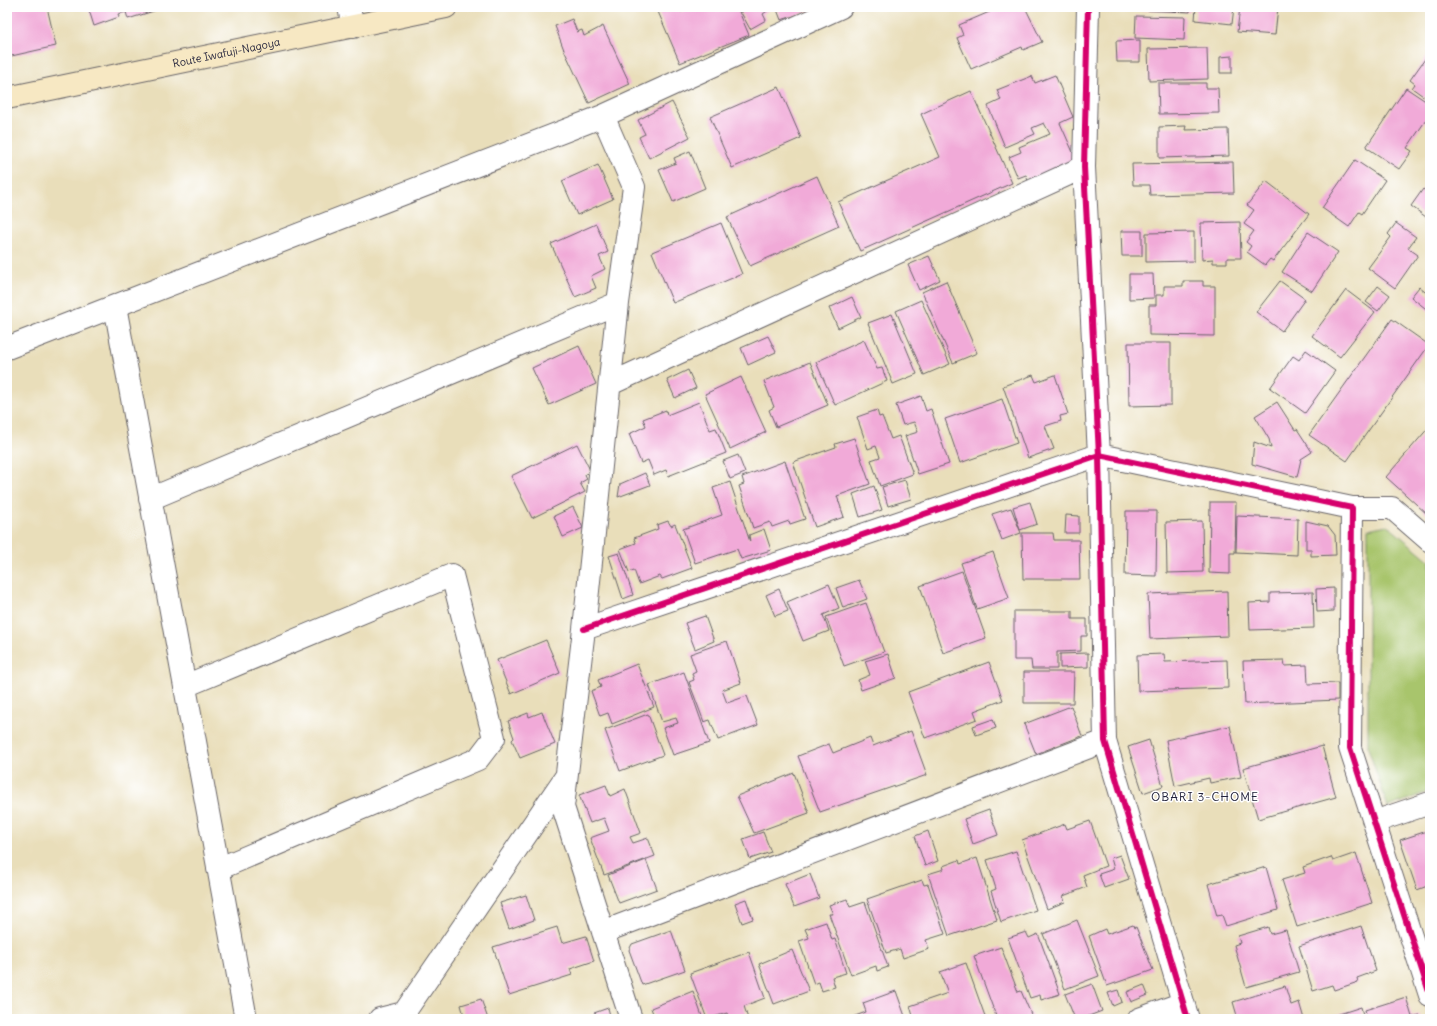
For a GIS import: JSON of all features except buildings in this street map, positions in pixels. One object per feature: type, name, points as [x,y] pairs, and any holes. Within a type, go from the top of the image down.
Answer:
[{"type":"main road","name":"Route Iwafuji-Nagoya","points":[[7,98],[351,17],[446,7]]},
{"type":"street","points":[[7,348],[603,116],[842,7]]},
{"type":"street","points":[[1088,7],[1084,167],[1099,455],[1105,741],[1185,1011],[1139,1019]]},
{"type":"street","points":[[603,116],[634,187],[618,303],[584,629],[562,807],[631,1019]]},
{"type":"street","points":[[610,384],[1084,167]]},
{"type":"street","points":[[150,499],[618,303]]},
{"type":"street","points":[[115,306],[246,1019]]},
{"type":"street","points":[[584,629],[1099,455],[1352,508],[1392,508],[1430,541]]},
{"type":"street","points":[[1352,508],[1350,748],[1430,995]]},
{"type":"street","points":[[185,686],[452,574],[494,738],[478,759],[218,869]]},
{"type":"street","points":[[603,932],[1105,741]]},
{"type":"street","points":[[380,1019],[404,1013],[566,776]]},
{"type":"street","points":[[1374,822],[1430,803]]},
{"type":"green space","points":[[1387,525],[1430,561],[1430,791],[1388,807],[1368,748],[1368,529]]},
{"type":"cycle path","points":[[1088,7],[1084,167],[1099,455],[1105,741],[1188,1019]]},
{"type":"cycle path","points":[[584,629],[1099,455],[1352,508],[1350,748],[1430,995]]},
{"type":"district","name":"OBARI 3-CHOME","points":[[1205,796]]}]
